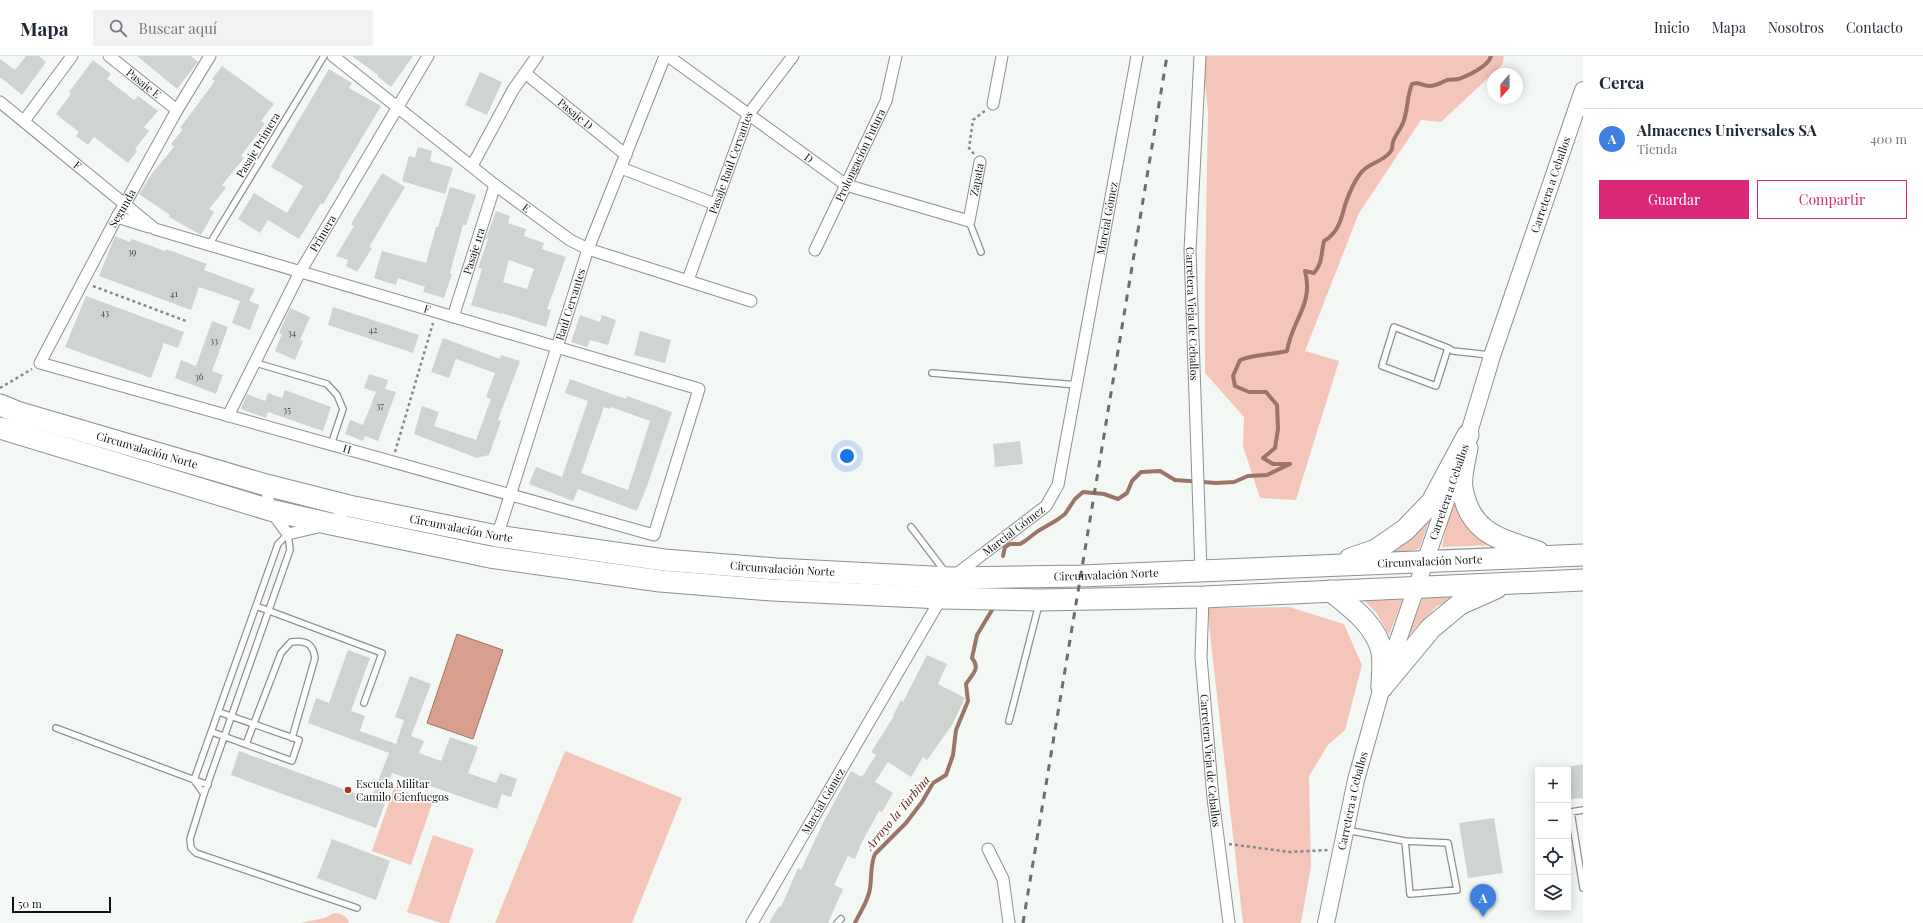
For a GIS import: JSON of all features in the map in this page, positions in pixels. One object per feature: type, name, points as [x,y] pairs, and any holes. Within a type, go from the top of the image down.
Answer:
[{"type":"highway","name":"Circunvalación Norte","points":[[0,405],[17,412],[266,485],[349,506],[497,536],[664,560],[776,569],[951,578],[1081,576],[1583,555]]},
{"type":"highway","name":"Circunvalación Norte","points":[[0,428],[270,510],[490,557],[660,581],[772,590],[942,598],[1040,600],[1203,597],[1583,580]]},
{"type":"highway","points":[[1468,435],[1462,487],[1474,520],[1487,532],[1500,540],[1550,556]]},
{"type":"highway","points":[[1329,566],[1376,550],[1405,530],[1432,502],[1468,435]]},
{"type":"highway","points":[[1382,687],[1431,628],[1460,604],[1507,583]]},
{"type":"highway","points":[[1331,591],[1361,615],[1373,631],[1382,653],[1382,687]]},
{"type":"main road","name":"Carretera a Ceballos","points":[[1326,923],[1356,780],[1382,687],[1417,588],[1468,435],[1492,356],[1583,90]]},
{"type":"street","points":[[24,121],[72,56]]},
{"type":"street","name":"Pasaje E","points":[[109,56],[177,110]]},
{"type":"street","name":"Segunda","points":[[40,363],[117,217],[177,110],[210,56]]},
{"type":"street","name":"E","points":[[333,56],[495,185],[570,240],[588,249],[751,301]]},
{"type":"street","name":"Primera","points":[[228,416],[256,363],[300,272],[428,56]]},
{"type":"street","points":[[472,166],[513,90],[537,56]]},
{"type":"street","name":"Raúl Cervantes","points":[[490,557],[588,249],[665,56]]},
{"type":"street","name":"D","points":[[668,56],[846,185],[969,221]]},
{"type":"street","name":"Pasaje Raúl Cervantes","points":[[688,280],[748,115],[793,56]]},
{"type":"street","name":"Prolongación Futura","points":[[815,250],[886,101],[896,56]]},
{"type":"street","points":[[993,104],[1002,56]]},
{"type":"street","name":"Marcial Gómez","points":[[752,923],[942,598],[951,578],[1046,506],[1058,485],[1078,385],[1137,56]]},
{"type":"street","name":"Carretera Vieja de Ceballos","points":[[1200,56],[1190,250],[1201,571]]},
{"type":"street","name":"Pasaje D","points":[[525,73],[626,155]]},
{"type":"street","name":"F","points":[[0,102],[156,229]]},
{"type":"street","name":"Zapata","points":[[969,221],[980,162]]},
{"type":"street","points":[[621,168],[715,204]]},
{"type":"street","name":"Pasaje 1ra","points":[[453,317],[495,185]]},
{"type":"street","name":"F","points":[[117,217],[699,389],[654,535]]},
{"type":"street","name":"H","points":[[40,363],[654,535]]},
{"type":"street","points":[[266,485],[270,510],[288,534],[331,524],[349,506]]},
{"type":"street","name":"Carretera Vieja de Ceballos","points":[[1203,597],[1202,657],[1213,798],[1229,923]]},
{"type":"street","points":[[988,849],[1003,879],[1009,923]]},
{"type":"lane","name":"Pasaje Primera","points":[[209,245],[324,56]]},
{"type":"lane","points":[[969,221],[981,252]]},
{"type":"lane","points":[[1448,348],[1436,386],[1382,366],[1394,327],[1448,348],[1492,356]]},
{"type":"lane","points":[[256,363],[327,384],[337,395],[343,409],[331,445]]},
{"type":"lane","points":[[932,372],[1078,385]]},
{"type":"lane","points":[[910,527],[951,578]]},
{"type":"lane","points":[[194,780],[278,544],[288,534]]},
{"type":"lane","points":[[288,534],[290,550],[204,794],[190,839],[191,848],[196,853],[357,908]]},
{"type":"lane","points":[[1009,721],[1040,600]]},
{"type":"lane","points":[[256,606],[382,653],[364,703]]},
{"type":"lane","points":[[246,744],[281,653],[291,642],[304,641],[311,646],[314,651],[315,658],[292,738]]},
{"type":"lane","points":[[212,732],[292,760],[299,740],[219,712]]},
{"type":"lane","points":[[56,728],[208,785]]},
{"type":"lane","points":[[194,780],[204,794]]},
{"type":"lane","points":[[1583,810],[1571,812],[1580,851],[1583,888]]},
{"type":"lane","points":[[1346,830],[1404,841],[1448,843],[1456,890],[1410,894],[1404,841]]},
{"type":"path","name":"Zapata","points":[[980,162],[970,148],[973,120],[993,104]]},
{"type":"path","points":[[82,282],[186,321]]},
{"type":"path","points":[[392,462],[436,312]]},
{"type":"path","points":[[0,388],[40,363]]},
{"type":"path","points":[[1219,843],[1290,852],[1342,850]]},
{"type":"shaded area","points":[[1202,56],[1504,56],[1502,65],[1499,68],[1487,68],[1487,79],[1441,122],[1421,120],[1359,213],[1305,351],[1339,361],[1296,500],[1260,498],[1243,446],[1244,417],[1205,373],[1208,112]]},
{"type":"shaded area","points":[[1453,495],[1460,514],[1468,526],[1479,535],[1497,545],[1442,547]]},
{"type":"shaded area","points":[[1430,519],[1419,549],[1388,554],[1412,538]]},
{"type":"shaded area","points":[[1468,592],[1437,606],[1407,637],[1425,593]]},
{"type":"shaded area","points":[[1359,596],[1404,596],[1389,635],[1376,612]]},
{"type":"shaded area","points":[[1289,607],[1344,624],[1362,665],[1345,730],[1328,745],[1309,776],[1311,866],[1301,923],[1243,923],[1207,608]]},
{"type":"shaded area","points":[[457,634],[503,650],[473,739],[427,723]]},
{"type":"shaded area","points":[[565,751],[682,798],[632,923],[495,923]]},
{"type":"shaded area","points":[[394,788],[433,801],[411,865],[372,851]]},
{"type":"shaded area","points":[[433,835],[474,849],[449,923],[441,923],[407,912]]},
{"type":"shaded area","points":[[334,913],[341,914],[348,920],[349,923],[300,923],[325,918]]},
{"type":"building","points":[[26,56],[39,56],[46,62],[22,95],[0,77],[0,59],[15,70]]},
{"type":"building","points":[[137,56],[191,56],[198,62],[177,89]]},
{"type":"building","points":[[352,56],[413,56],[391,87],[377,76],[378,75]]},
{"type":"building","points":[[93,60],[111,74],[107,79],[134,100],[138,96],[158,111],[144,127],[149,131],[135,149],[137,151],[128,163],[94,137],[88,145],[76,136],[79,132],[56,114],[71,94],[69,92]]},
{"type":"building","points":[[222,66],[274,104],[261,121],[265,124],[241,156],[244,158],[222,185],[226,188],[209,209],[214,212],[201,235],[169,217],[170,215],[139,194],[153,172],[174,147],[171,144],[183,129],[180,128],[215,81],[212,79]]},
{"type":"building","points":[[329,69],[352,83],[349,88],[381,106],[323,204],[321,203],[299,239],[268,220],[260,233],[238,219],[254,193],[287,213],[303,186],[271,167]]},
{"type":"building","points":[[480,72],[502,82],[487,115],[465,105]]},
{"type":"building","points":[[418,147],[432,151],[430,161],[453,168],[445,194],[402,181],[409,156],[415,158]]},
{"type":"building","points":[[382,173],[405,187],[369,247],[372,248],[357,272],[346,266],[348,260],[336,256],[354,226],[351,224]]},
{"type":"building","points":[[450,187],[476,195],[466,225],[463,225],[450,273],[452,274],[444,298],[423,292],[425,287],[398,278],[396,285],[374,278],[382,251],[426,263],[436,227],[438,227]]},
{"type":"building","points":[[496,211],[510,216],[508,223],[526,229],[524,236],[544,243],[542,249],[566,257],[547,309],[551,310],[546,327],[471,305],[482,269],[478,268],[488,239],[486,238]],"holes":[[[509,260],[534,269],[527,289],[503,282]]]},
{"type":"building","points":[[115,236],[130,242],[132,239],[165,251],[166,249],[207,264],[204,270],[255,289],[249,301],[259,305],[250,330],[232,323],[240,301],[199,287],[191,310],[99,276]]},
{"type":"building","points":[[86,296],[184,332],[178,348],[164,343],[151,378],[65,347]]},
{"type":"building","points":[[333,307],[419,335],[413,353],[328,325]]},
{"type":"building","points":[[290,308],[310,317],[300,340],[303,341],[295,360],[275,351],[282,334],[279,333]]},
{"type":"building","points":[[580,315],[600,322],[602,315],[616,320],[608,345],[590,340],[587,347],[571,342]]},
{"type":"building","points":[[212,321],[228,327],[212,371],[223,375],[216,394],[175,378],[181,360],[196,366]]},
{"type":"building","points":[[640,331],[671,340],[665,363],[634,355]]},
{"type":"building","points":[[443,338],[500,359],[501,355],[520,361],[498,420],[501,421],[489,455],[477,458],[414,434],[422,406],[439,412],[434,426],[476,440],[491,399],[486,397],[495,373],[456,359],[449,378],[431,372]]},
{"type":"building","points":[[369,374],[388,380],[385,389],[396,392],[378,441],[365,436],[363,441],[345,434],[350,420],[363,425],[376,392],[364,388]]},
{"type":"building","points":[[570,379],[626,399],[627,396],[672,412],[637,511],[578,489],[573,501],[529,484],[536,467],[562,477],[588,401],[565,393]],"holes":[[[604,407],[610,409],[611,407],[650,421],[628,490],[581,473]]]},
{"type":"building","points":[[285,390],[331,407],[323,431],[268,412],[266,418],[241,409],[247,394],[265,401],[268,393],[282,398]]},
{"type":"building","points":[[1020,441],[1023,464],[995,467],[993,444]]},
{"type":"building","points":[[348,650],[370,658],[351,711],[365,716],[360,731],[396,744],[404,720],[395,717],[410,676],[431,684],[411,736],[424,741],[419,753],[441,761],[450,737],[478,747],[468,773],[496,783],[500,773],[517,779],[511,797],[502,794],[497,809],[392,773],[381,803],[385,804],[376,828],[231,775],[239,751],[371,799],[389,753],[308,723],[316,698],[329,703]]},
{"type":"building","points":[[927,655],[947,664],[938,684],[965,698],[952,725],[927,760],[923,757],[911,777],[888,762],[875,782],[893,793],[882,812],[879,811],[861,844],[855,859],[848,856],[834,885],[843,889],[828,923],[769,923],[779,906],[781,907],[798,868],[801,870],[824,821],[851,771],[862,777],[876,755],[871,752],[894,716],[901,700],[903,702]]},
{"type":"building","points":[[1583,764],[1583,798],[1571,799],[1571,767],[1568,767]]},
{"type":"building","points":[[1494,818],[1503,873],[1468,878],[1459,823]]},
{"type":"building","points":[[332,839],[390,861],[376,900],[317,878]]},
{"type":"waterway","name":"Arroyo la Turbina","points":[[1003,556],[1005,547],[1010,544],[1020,544],[1065,514],[1075,499],[1083,492],[1104,494],[1118,499],[1127,493],[1132,481],[1141,472],[1160,471],[1175,480],[1216,483],[1234,482],[1248,476],[1267,475],[1290,464],[1273,464],[1263,458],[1275,448],[1278,429],[1277,405],[1266,392],[1249,392],[1235,386],[1233,376],[1240,360],[1287,351],[1293,330],[1305,303],[1307,293],[1305,271],[1314,273],[1317,269],[1320,262],[1324,241],[1336,230],[1349,193],[1360,174],[1367,167],[1384,158],[1391,151],[1394,139],[1404,120],[1412,84],[1417,83],[1432,86],[1447,80],[1459,79],[1482,67],[1491,56]]},
{"type":"waterway","name":"Arroyo la Turbina","points":[[855,923],[869,892],[873,858],[875,854],[906,823],[922,802],[933,783],[946,775],[953,755],[956,730],[968,701],[966,684],[976,668],[975,662],[972,658],[977,635],[992,610]]},
{"type":"railway","points":[[1023,923],[1167,56]]},
{"type":"place","name":"Escuela Militar Camilo Cienfuegos","points":[[348,790]]},
{"type":"place","name":"Almacenes Universales SA","points":[[1483,917]]}]
